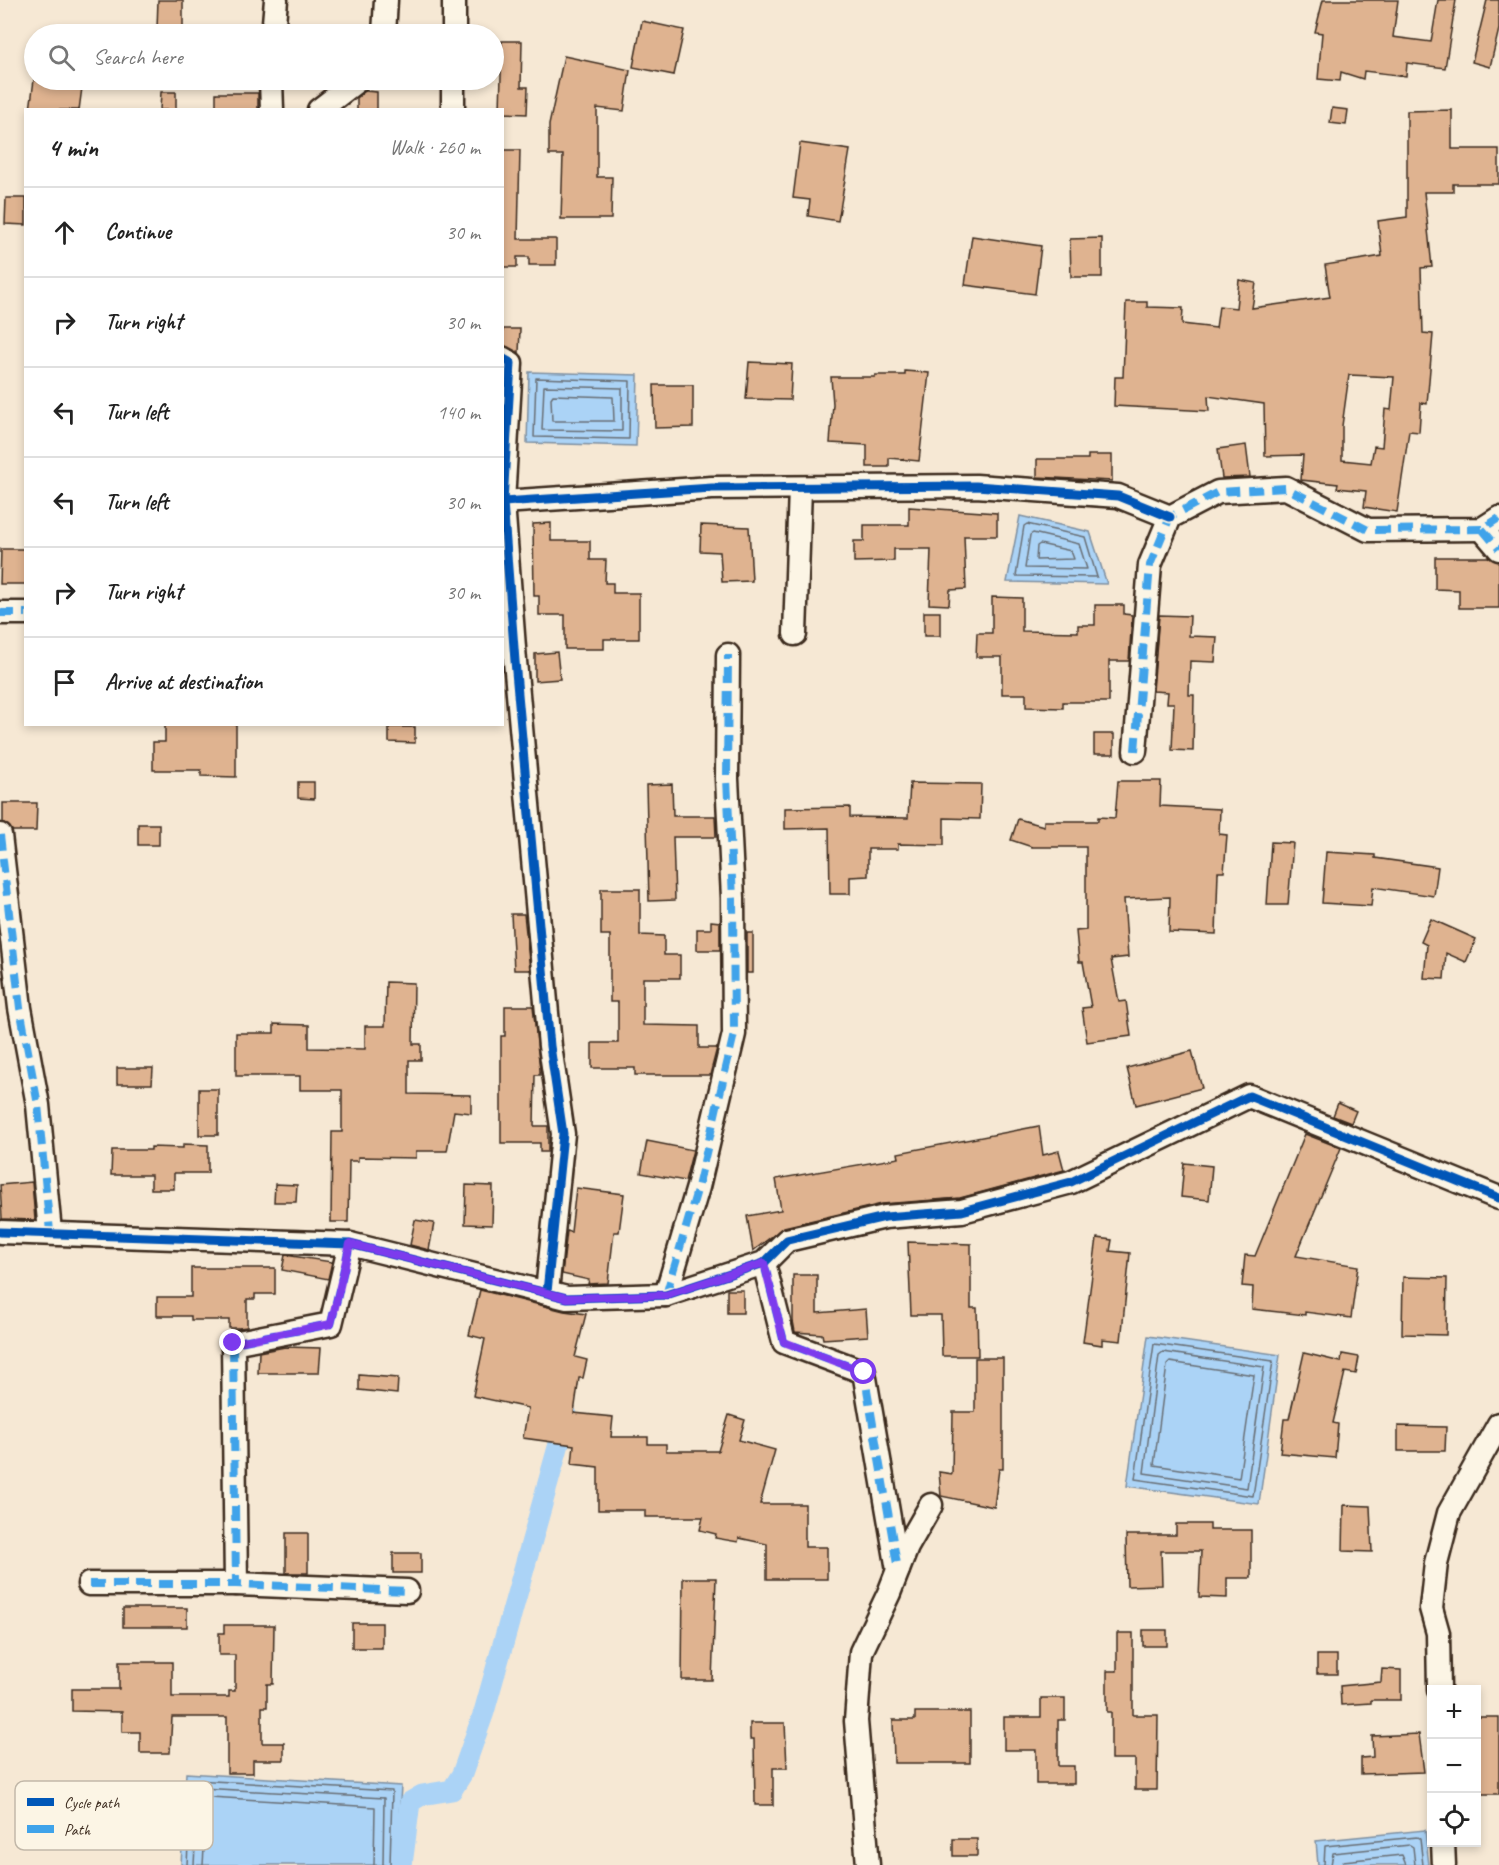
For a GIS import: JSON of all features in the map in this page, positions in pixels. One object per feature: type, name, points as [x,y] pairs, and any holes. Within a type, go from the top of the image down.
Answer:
[{"type":"street","points":[[274,24],[276,0]]},
{"type":"street","points":[[385,24],[386,0]]},
{"type":"street","points":[[454,0],[454,24]]},
{"type":"street","points":[[271,90],[272,108]]},
{"type":"street","points":[[322,108],[345,90]]},
{"type":"street","points":[[453,90],[453,108]]},
{"type":"street","points":[[504,359],[511,363],[504,484]]},
{"type":"street","points":[[504,501],[712,488],[976,486],[1118,496],[1170,517]]},
{"type":"street","points":[[795,634],[800,488]]},
{"type":"street","points":[[1135,751],[1150,565],[1170,517],[1218,492],[1286,488],[1368,530],[1490,523],[1499,549]]},
{"type":"street","points":[[504,514],[550,1046],[563,1134],[547,1292]]},
{"type":"street","points":[[0,613],[24,613]]},
{"type":"street","points":[[666,1295],[698,1187],[734,1034],[733,898],[727,779],[728,655]]},
{"type":"street","points":[[0,835],[20,1008],[38,1105],[50,1232]]},
{"type":"street","points":[[0,1232],[350,1244],[567,1298],[666,1295],[764,1263],[787,1240],[885,1217],[962,1211],[1071,1182],[1249,1096],[1499,1198]]},
{"type":"street","points":[[236,1584],[233,1343],[331,1324],[350,1244]]},
{"type":"street","points":[[764,1263],[784,1342],[864,1372],[898,1570]]},
{"type":"street","points":[[1439,1685],[1438,1633],[1431,1608],[1436,1563],[1449,1513],[1499,1424]]},
{"type":"street","points":[[868,1865],[856,1721],[861,1652],[907,1546],[931,1505]]},
{"type":"street","points":[[89,1584],[236,1584],[407,1591]]},
{"type":"street","points":[[1443,1847],[1444,1865]]},
{"type":"water","points":[[529,372],[638,375],[636,446],[527,443]]},
{"type":"water","points":[[1020,516],[1090,532],[1107,584],[1007,582]]},
{"type":"water","points":[[1148,1336],[1280,1355],[1259,1504],[1127,1486]]},
{"type":"water","points":[[186,1773],[401,1786],[396,1865],[181,1865],[182,1850],[213,1850],[213,1781],[186,1781]]},
{"type":"water","points":[[1425,1830],[1429,1865],[1318,1865],[1316,1841]]},
{"type":"building","points":[[158,0],[183,0],[183,24],[157,24]]},
{"type":"building","points":[[1323,0],[1398,0],[1393,37],[1431,42],[1438,0],[1456,0],[1445,68],[1407,63],[1406,76],[1364,71],[1363,79],[1341,72],[1340,81],[1318,79],[1322,33],[1315,32]]},
{"type":"building","points":[[1487,0],[1499,0],[1499,29],[1490,67],[1472,62]]},
{"type":"building","points":[[642,21],[684,30],[674,75],[633,67]]},
{"type":"building","points":[[504,41],[522,41],[521,87],[528,87],[527,114],[504,113],[504,108],[500,108],[501,90],[504,90]]},
{"type":"building","points":[[564,56],[630,70],[624,111],[597,108],[597,177],[612,177],[611,219],[561,219],[563,155],[549,155],[549,125]]},
{"type":"building","points":[[33,90],[82,90],[79,108],[30,108]]},
{"type":"building","points":[[365,91],[377,92],[377,108],[357,108],[357,98]]},
{"type":"building","points":[[161,92],[176,92],[176,108],[160,108]]},
{"type":"building","points":[[216,93],[258,93],[258,108],[216,108]]},
{"type":"building","points":[[1332,108],[1348,110],[1346,125],[1330,123]]},
{"type":"building","points":[[1452,110],[1452,149],[1499,149],[1499,184],[1453,184],[1453,192],[1424,192],[1432,267],[1421,268],[1423,333],[1433,334],[1427,404],[1421,403],[1419,432],[1409,431],[1397,512],[1364,507],[1366,491],[1337,488],[1338,484],[1301,480],[1303,455],[1265,456],[1264,404],[1208,396],[1209,411],[1114,406],[1115,377],[1123,377],[1126,302],[1147,302],[1147,307],[1183,308],[1182,324],[1216,328],[1219,306],[1236,308],[1239,280],[1256,283],[1252,308],[1330,297],[1325,265],[1382,256],[1378,221],[1407,217],[1407,111]],"holes":[[[1349,375],[1394,377],[1391,410],[1385,409],[1382,447],[1374,446],[1371,463],[1342,460],[1342,426]]]},
{"type":"building","points":[[800,143],[850,150],[838,221],[808,216],[810,200],[793,198]]},
{"type":"building","points":[[504,150],[520,150],[518,239],[556,239],[556,265],[529,265],[529,257],[517,257],[517,267],[504,267]]},
{"type":"building","points":[[6,198],[24,198],[24,225],[5,224]]},
{"type":"building","points":[[972,236],[1041,246],[1035,294],[965,285]]},
{"type":"building","points":[[1102,238],[1102,277],[1071,277],[1070,239]]},
{"type":"building","points":[[504,329],[520,329],[519,353],[504,346]]},
{"type":"building","points":[[749,362],[792,364],[790,400],[746,399]]},
{"type":"building","points":[[905,371],[929,373],[919,461],[889,458],[889,467],[867,467],[867,445],[830,443],[833,404],[831,377],[905,375]]},
{"type":"building","points":[[654,385],[693,385],[693,427],[655,428]]},
{"type":"building","points":[[1246,445],[1250,477],[1222,478],[1218,449]]},
{"type":"building","points":[[1088,455],[1112,455],[1112,481],[1037,477],[1037,459],[1088,459]]},
{"type":"building","points":[[909,507],[997,513],[997,536],[964,536],[966,589],[950,590],[949,605],[929,604],[931,549],[894,549],[894,561],[854,562],[854,541],[864,541],[864,525],[909,525]]},
{"type":"building","points":[[551,523],[551,541],[590,541],[590,560],[606,560],[605,583],[613,583],[613,593],[639,593],[639,639],[604,639],[604,649],[565,649],[565,615],[539,615],[539,596],[534,596],[533,524]]},
{"type":"building","points":[[701,525],[749,527],[752,581],[722,582],[720,552],[700,551]]},
{"type":"building","points":[[1,549],[24,549],[24,584],[0,584]]},
{"type":"building","points":[[1435,557],[1488,557],[1499,562],[1499,608],[1459,608],[1459,590],[1435,589]]},
{"type":"building","points":[[992,597],[1022,598],[1022,631],[1078,632],[1078,625],[1095,625],[1095,605],[1124,605],[1124,614],[1132,615],[1129,661],[1109,661],[1109,702],[1063,702],[1063,708],[1026,707],[1026,694],[1002,694],[1002,657],[976,657],[977,633],[992,633]]},
{"type":"building","points":[[924,612],[940,612],[940,636],[924,636]]},
{"type":"building","points":[[1159,615],[1190,616],[1189,636],[1217,637],[1215,662],[1190,661],[1189,695],[1194,695],[1193,751],[1172,750],[1174,703],[1167,703],[1168,692],[1153,691]]},
{"type":"building","points":[[557,652],[560,679],[535,681],[535,654]]},
{"type":"building","points":[[165,726],[236,726],[236,777],[201,776],[201,770],[153,770],[153,742],[165,742]]},
{"type":"building","points":[[389,727],[415,727],[415,743],[389,742]]},
{"type":"building","points":[[1094,734],[1114,734],[1114,754],[1094,754]]},
{"type":"building","points":[[1118,781],[1161,781],[1160,806],[1220,809],[1219,834],[1227,835],[1224,872],[1218,872],[1216,934],[1169,932],[1170,897],[1124,899],[1128,957],[1111,959],[1119,1002],[1126,1001],[1131,1036],[1087,1042],[1082,1008],[1091,1007],[1083,962],[1079,962],[1076,931],[1086,930],[1086,847],[1032,847],[1011,840],[1018,819],[1044,826],[1044,821],[1098,821],[1098,817],[1115,818]]},
{"type":"building","points":[[298,782],[314,782],[314,799],[298,798]]},
{"type":"building","points":[[910,783],[981,784],[980,819],[944,818],[944,845],[898,844],[898,849],[868,849],[868,876],[850,877],[850,894],[830,894],[829,828],[785,829],[785,808],[850,807],[850,817],[908,818]]},
{"type":"building","points":[[672,784],[673,816],[715,816],[716,837],[673,837],[675,900],[649,901],[646,785]]},
{"type":"building","points":[[3,803],[37,803],[36,831],[13,831],[3,822]]},
{"type":"building","points":[[138,824],[159,824],[159,845],[138,845]]},
{"type":"building","points":[[1271,842],[1293,843],[1288,905],[1267,905]]},
{"type":"building","points":[[1326,852],[1375,855],[1375,858],[1438,867],[1434,896],[1373,887],[1371,906],[1322,903]]},
{"type":"building","points":[[601,889],[640,889],[640,935],[664,936],[664,955],[680,955],[680,978],[643,978],[643,1025],[699,1026],[699,1048],[717,1048],[710,1075],[635,1075],[635,1068],[592,1068],[592,1043],[618,1043],[618,1002],[610,1002],[610,935],[601,935]]},
{"type":"building","points":[[511,914],[524,914],[530,970],[514,970]]},
{"type":"building","points":[[1431,919],[1476,939],[1466,962],[1446,953],[1444,979],[1424,978],[1427,945],[1421,942]]},
{"type":"building","points":[[711,921],[720,922],[720,950],[697,950],[697,929],[711,929]]},
{"type":"building","points":[[747,933],[753,933],[753,973],[747,973]]},
{"type":"building","points":[[386,982],[414,983],[413,1044],[421,1044],[421,1060],[409,1060],[409,1094],[471,1095],[471,1113],[454,1111],[447,1151],[416,1151],[416,1158],[358,1157],[358,1161],[349,1161],[348,1222],[331,1222],[332,1132],[342,1132],[342,1090],[300,1090],[300,1076],[236,1076],[236,1033],[274,1033],[274,1024],[309,1025],[309,1048],[365,1049],[365,1026],[385,1026]]},
{"type":"building","points":[[505,1006],[533,1006],[540,1069],[540,1075],[535,1075],[534,1126],[548,1126],[548,1152],[540,1152],[540,1143],[501,1143],[501,1036],[505,1036]]},
{"type":"building","points":[[1192,1051],[1202,1088],[1136,1105],[1127,1068]]},
{"type":"building","points":[[117,1068],[153,1068],[152,1084],[117,1084]]},
{"type":"building","points":[[199,1089],[218,1089],[218,1135],[199,1135]]},
{"type":"building","points":[[1338,1103],[1356,1111],[1351,1123],[1333,1116]]},
{"type":"building","points":[[1039,1126],[1043,1155],[1059,1151],[1064,1170],[960,1198],[882,1204],[784,1227],[753,1251],[747,1216],[781,1210],[776,1179],[899,1158],[898,1153]]},
{"type":"building","points":[[1305,1134],[1341,1148],[1296,1256],[1358,1266],[1351,1318],[1305,1312],[1305,1315],[1252,1309],[1253,1287],[1242,1286],[1245,1255],[1255,1256]]},
{"type":"building","points":[[647,1141],[693,1150],[685,1181],[641,1173]]},
{"type":"building","points":[[183,1144],[208,1145],[208,1173],[174,1173],[174,1189],[151,1189],[151,1175],[111,1175],[112,1150],[151,1150],[151,1147],[183,1148]]},
{"type":"building","points":[[1184,1163],[1212,1166],[1209,1200],[1181,1197]]},
{"type":"building","points":[[32,1182],[35,1220],[2,1219],[0,1185]]},
{"type":"building","points":[[275,1184],[297,1185],[296,1202],[274,1202]]},
{"type":"building","points":[[466,1185],[493,1186],[492,1225],[465,1224]]},
{"type":"building","points":[[576,1188],[624,1194],[619,1232],[614,1232],[608,1283],[588,1284],[589,1280],[562,1274],[567,1231],[571,1232]]},
{"type":"building","points":[[415,1220],[434,1223],[429,1250],[410,1245]]},
{"type":"building","points":[[1097,1238],[1112,1240],[1110,1251],[1130,1253],[1121,1341],[1102,1339],[1102,1345],[1083,1342]]},
{"type":"building","points":[[908,1242],[971,1244],[971,1308],[977,1308],[978,1356],[942,1356],[941,1315],[911,1315]]},
{"type":"building","points":[[285,1255],[332,1262],[328,1279],[282,1270]]},
{"type":"building","points":[[191,1268],[275,1268],[275,1294],[255,1294],[255,1299],[247,1299],[247,1327],[229,1328],[229,1320],[191,1320],[191,1316],[157,1316],[157,1297],[191,1297]]},
{"type":"building","points":[[793,1275],[817,1275],[817,1313],[866,1309],[868,1336],[823,1339],[822,1334],[795,1332]]},
{"type":"building","points":[[1403,1277],[1447,1278],[1446,1335],[1402,1334]]},
{"type":"building","points":[[480,1290],[564,1311],[586,1314],[575,1357],[587,1360],[583,1378],[579,1378],[574,1413],[613,1417],[611,1437],[648,1437],[648,1444],[666,1444],[666,1451],[718,1451],[729,1415],[745,1420],[739,1440],[775,1450],[760,1504],[805,1504],[805,1547],[827,1547],[827,1579],[767,1579],[767,1544],[739,1538],[738,1542],[715,1538],[716,1534],[700,1530],[703,1517],[645,1517],[645,1510],[598,1510],[598,1467],[572,1464],[574,1445],[523,1438],[528,1408],[473,1396],[485,1339],[469,1335]]},
{"type":"building","points":[[727,1290],[743,1290],[743,1313],[727,1313]]},
{"type":"building","points":[[285,1347],[321,1348],[319,1373],[258,1373],[259,1352]]},
{"type":"building","points":[[1304,1353],[1341,1362],[1342,1354],[1359,1357],[1356,1374],[1345,1372],[1333,1423],[1338,1424],[1335,1458],[1280,1453],[1284,1419],[1289,1419]]},
{"type":"building","points":[[975,1358],[1003,1358],[1003,1469],[999,1469],[994,1507],[941,1496],[939,1472],[952,1474],[953,1412],[975,1412]]},
{"type":"building","points":[[359,1375],[398,1378],[397,1394],[359,1390]]},
{"type":"building","points":[[1398,1426],[1446,1427],[1445,1451],[1398,1451]]},
{"type":"building","points":[[1344,1505],[1370,1506],[1372,1552],[1343,1551]]},
{"type":"building","points":[[1176,1524],[1210,1524],[1210,1530],[1251,1530],[1251,1578],[1227,1578],[1227,1598],[1199,1597],[1201,1551],[1161,1551],[1162,1585],[1127,1586],[1126,1535],[1176,1535]]},
{"type":"building","points":[[286,1533],[308,1533],[308,1573],[286,1573]]},
{"type":"building","points":[[393,1553],[421,1553],[421,1573],[393,1573]]},
{"type":"building","points":[[683,1578],[716,1578],[712,1680],[682,1680]]},
{"type":"building","points":[[123,1608],[187,1608],[187,1627],[123,1627]]},
{"type":"building","points":[[352,1623],[382,1623],[382,1648],[352,1648]]},
{"type":"building","points":[[224,1625],[274,1625],[273,1684],[267,1684],[267,1707],[262,1707],[262,1743],[284,1743],[284,1760],[253,1760],[253,1773],[227,1773],[227,1717],[172,1717],[170,1753],[140,1753],[140,1732],[122,1732],[122,1712],[72,1711],[72,1689],[119,1689],[119,1662],[172,1662],[172,1697],[229,1697],[229,1691],[235,1691],[235,1655],[219,1655],[219,1633],[224,1633]]},
{"type":"building","points":[[1143,1630],[1167,1630],[1167,1646],[1143,1646]]},
{"type":"building","points":[[1117,1633],[1133,1633],[1133,1715],[1158,1715],[1157,1790],[1135,1790],[1135,1759],[1111,1759],[1111,1712],[1107,1712],[1107,1671],[1117,1671]]},
{"type":"building","points":[[1317,1655],[1337,1655],[1337,1674],[1317,1674]]},
{"type":"building","points":[[1382,1669],[1401,1670],[1401,1700],[1371,1700],[1371,1703],[1341,1705],[1340,1686],[1381,1682]]},
{"type":"building","points":[[1041,1698],[1065,1698],[1065,1720],[1058,1720],[1058,1766],[1074,1766],[1074,1784],[1036,1784],[1036,1750],[1004,1750],[1004,1717],[1041,1717]]},
{"type":"building","points":[[915,1712],[970,1712],[970,1763],[894,1763],[893,1720],[915,1720]]},
{"type":"building","points":[[1481,1717],[1499,1717],[1499,1794],[1481,1794]]},
{"type":"building","points":[[750,1723],[785,1723],[787,1768],[773,1768],[773,1805],[755,1805],[754,1739],[750,1739]]},
{"type":"building","points":[[1419,1734],[1424,1772],[1361,1774],[1361,1758],[1373,1757],[1372,1736]]},
{"type":"building","points":[[953,1839],[977,1839],[977,1856],[953,1856]]},
{"type":"waterway","points":[[402,1865],[410,1802],[422,1795],[452,1790],[462,1774],[484,1712],[567,1415]]},
{"type":"marked path","points":[[1135,751],[1150,565],[1170,517],[1218,492],[1286,488],[1368,530],[1482,529],[1499,518]]},
{"type":"marked path","points":[[1482,529],[1499,549]]},
{"type":"marked path","points":[[0,613],[24,613]]},
{"type":"marked path","points":[[666,1295],[698,1187],[734,1034],[733,898],[727,779],[728,655]]},
{"type":"marked path","points":[[0,835],[20,1008],[38,1105],[50,1232]]},
{"type":"marked path","points":[[350,1244],[331,1324],[233,1343],[236,1584],[407,1591]]},
{"type":"marked path","points":[[764,1263],[784,1342],[864,1372],[898,1570]]},
{"type":"marked path","points":[[89,1584],[236,1584]]},
{"type":"cycle path","points":[[504,359],[511,363],[504,485]]},
{"type":"cycle path","points":[[504,502],[712,488],[976,486],[1118,496],[1170,517]]},
{"type":"cycle path","points":[[504,515],[550,1046],[563,1134],[547,1292]]},
{"type":"cycle path","points":[[0,1232],[350,1244],[567,1298],[666,1295],[764,1263],[787,1240],[885,1217],[962,1211],[1071,1182],[1249,1096],[1499,1198]]},
{"type":"route","points":[[233,1343],[331,1324],[350,1244],[567,1298],[666,1295],[764,1263],[784,1342],[864,1372]]}]
